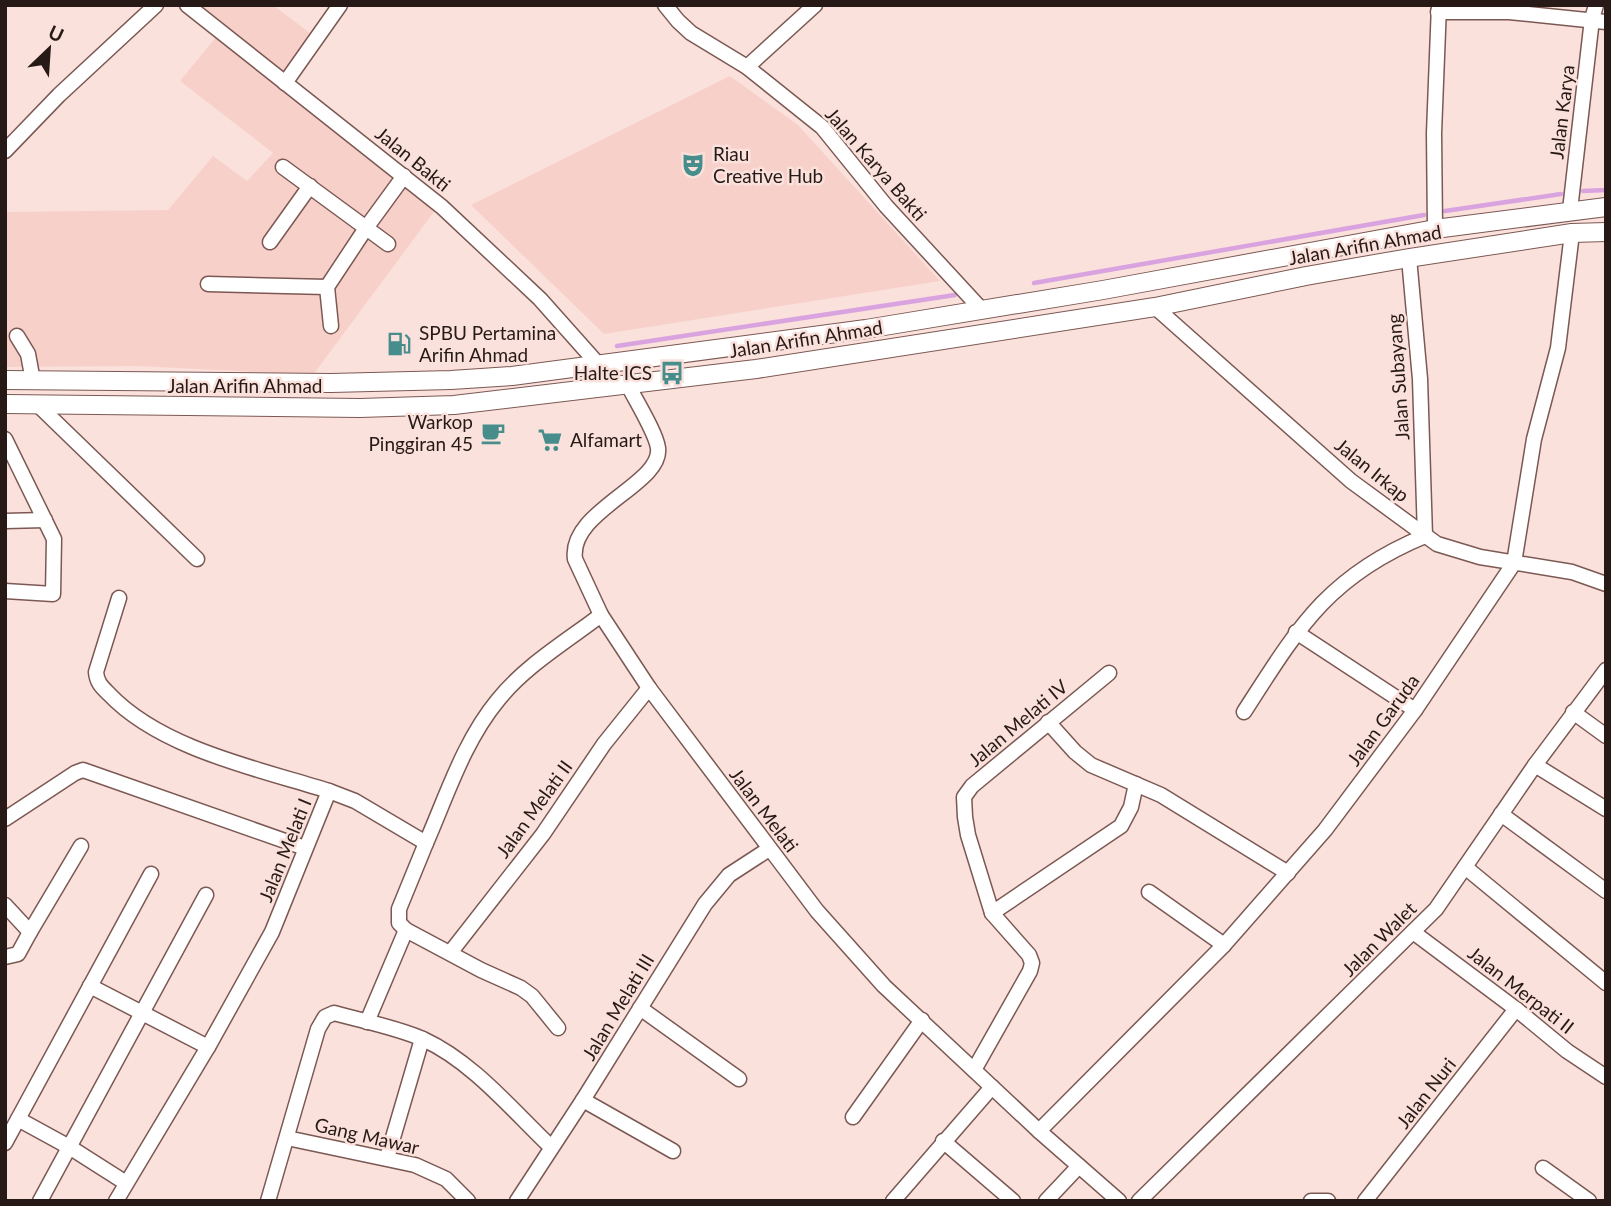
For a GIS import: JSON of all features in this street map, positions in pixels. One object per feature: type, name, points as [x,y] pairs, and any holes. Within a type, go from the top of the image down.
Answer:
[{"type":"main road","name":"Jalan Arifin Ahmad","points":[[5,380],[451,380],[512,376],[866,328],[1103,290],[1435,229],[1606,207]]},
{"type":"main road","name":"Jalan Arifin Ahmad","points":[[5,404],[360,408],[454,405],[756,369],[1155,307],[1409,258],[1572,233],[1606,232]]},
{"type":"main road","points":[[1103,290],[1107,313]]},
{"type":"main road","points":[[185,382],[186,406]]},
{"type":"street","points":[[5,151],[59,95],[156,5]]},
{"type":"street","name":"Jalan Bakti","points":[[187,5],[442,207],[540,299],[597,363]]},
{"type":"street","points":[[285,83],[340,5]]},
{"type":"street","name":"Jalan Karya Bakti","points":[[665,5],[691,33],[747,67],[822,127],[886,206],[981,309]]},
{"type":"street","points":[[747,67],[815,5]]},
{"type":"street","points":[[1435,229],[1434,121],[1439,8]]},
{"type":"street","name":"Jalan Karya","points":[[1439,8],[1510,9],[1598,15],[1570,210]]},
{"type":"street","points":[[283,167],[388,244]]},
{"type":"street","points":[[331,326],[327,287],[404,176]]},
{"type":"street","points":[[270,242],[310,186]]},
{"type":"street","name":"Jalan Garuda","points":[[1039,1131],[1224,944],[1325,830],[1415,710],[1514,563],[1534,439],[1558,348],[1572,233]]},
{"type":"street","name":"Jalan Subayang","points":[[1409,258],[1420,379],[1425,536]]},
{"type":"street","points":[[208,284],[327,287]]},
{"type":"street","name":"Jalan Irkap","points":[[1155,307],[1351,481],[1446,549],[1572,572],[1606,584]]},
{"type":"street","points":[[18,336],[27,354],[33,381]]},
{"type":"street","name":"Jalan Melati","points":[[628,385],[656,442],[658,456],[651,469],[588,523],[577,537],[575,559],[601,615],[649,688],[769,849],[846,944],[884,986],[1039,1131],[1119,1201]]},
{"type":"street","points":[[38,405],[197,559]]},
{"type":"street","points":[[5,439],[54,539],[53,594],[5,591]]},
{"type":"street","points":[[5,521],[45,520]]},
{"type":"street","points":[[1244,712],[1296,632],[1323,600],[1380,557],[1425,536]]},
{"type":"street","points":[[119,598],[96,672],[98,683],[118,704],[129,714],[169,737],[329,791]]},
{"type":"street","points":[[558,1028],[532,996],[521,988],[406,930],[399,923],[397,914],[461,761],[487,715],[500,697],[533,667],[601,615]]},
{"type":"street","points":[[1296,632],[1415,710]]},
{"type":"street","name":"Jalan Walet","points":[[1139,1201],[1413,932],[1448,894],[1535,765],[1606,670]]},
{"type":"street","name":"Jalan Melati IV","points":[[974,1070],[1031,967],[1029,955],[992,913],[968,835],[964,797],[972,786],[1108,673]]},
{"type":"street","name":"Jalan Melati II","points":[[450,953],[543,834],[604,744],[649,688]]},
{"type":"street","points":[[1573,712],[1606,736]]},
{"type":"street","points":[[1048,722],[1084,761],[1102,772],[1136,784],[1179,806],[1288,873]]},
{"type":"street","points":[[1535,765],[1606,809]]},
{"type":"street","points":[[5,819],[83,769],[305,848]]},
{"type":"street","points":[[992,913],[1121,826],[1131,807],[1136,784]]},
{"type":"street","name":"Jalan Melati I","points":[[116,1201],[208,1047],[272,932],[329,791],[355,801],[426,843]]},
{"type":"street","points":[[1501,814],[1606,891]]},
{"type":"street","points":[[5,957],[18,954],[81,846]]},
{"type":"street","name":"Jalan Melati III","points":[[517,1201],[698,914],[720,885],[739,867],[769,849]]},
{"type":"street","points":[[1465,867],[1606,983]]},
{"type":"street","points":[[5,1143],[151,874]]},
{"type":"street","points":[[1149,892],[1224,944]]},
{"type":"street","points":[[40,1201],[206,895]]},
{"type":"street","points":[[5,905],[30,932]]},
{"type":"street","points":[[367,1022],[406,930]]},
{"type":"street","name":"Jalan Merpati II","points":[[1413,932],[1567,1051],[1606,1077]]},
{"type":"street","points":[[90,986],[208,1047]]},
{"type":"street","points":[[640,1007],[739,1079]]},
{"type":"street","name":"Jalan Nuri","points":[[1365,1201],[1516,1009]]},
{"type":"street","points":[[268,1201],[301,1083],[323,1020],[334,1013],[422,1039],[471,1071],[551,1147]]},
{"type":"street","points":[[853,1117],[922,1020]]},
{"type":"street","points":[[387,1158],[422,1039]]},
{"type":"street","points":[[897,1199],[943,1141],[992,1087]]},
{"type":"street","points":[[583,1100],[673,1151]]},
{"type":"street","points":[[18,1119],[127,1183]]},
{"type":"street","name":"Gang Mawar","points":[[287,1138],[415,1165],[446,1179],[468,1201]]},
{"type":"street","points":[[943,1141],[1013,1201]]},
{"type":"street","points":[[1046,1201],[1079,1166]]},
{"type":"street","points":[[1543,1168],[1589,1201]]},
{"type":"street","points":[[1311,1201],[1328,1201]]},
{"type":"shaded area","points":[[201,5],[273,5],[319,40],[283,72]]},
{"type":"shaded area","points":[[216,37],[436,209],[313,375],[136,366],[5,367],[5,212],[168,210],[213,156],[247,181],[273,153],[180,81]]},
{"type":"shaded area","name":"Riau Creative Hub","points":[[730,76],[798,125],[940,281],[604,334],[471,205]]},
{"type":"waterway","points":[[1583,191],[1606,190]]},
{"type":"waterway","points":[[1445,211],[1561,194]]},
{"type":"waterway","points":[[1034,283],[1424,215]]},
{"type":"waterway","points":[[617,346],[955,295]]},
{"type":"place","name":"Riau Creative Hub","points":[[693,165]]},
{"type":"place","name":"SPBU Pertamina Arifin Ahmad","points":[[399,344]]},
{"type":"place","name":"Halte ICS","points":[[672,373]]},
{"type":"place","name":"Warkop Pinggiran 45","points":[[493,433]]},
{"type":"place","name":"Alfamart","points":[[550,440]]}]
